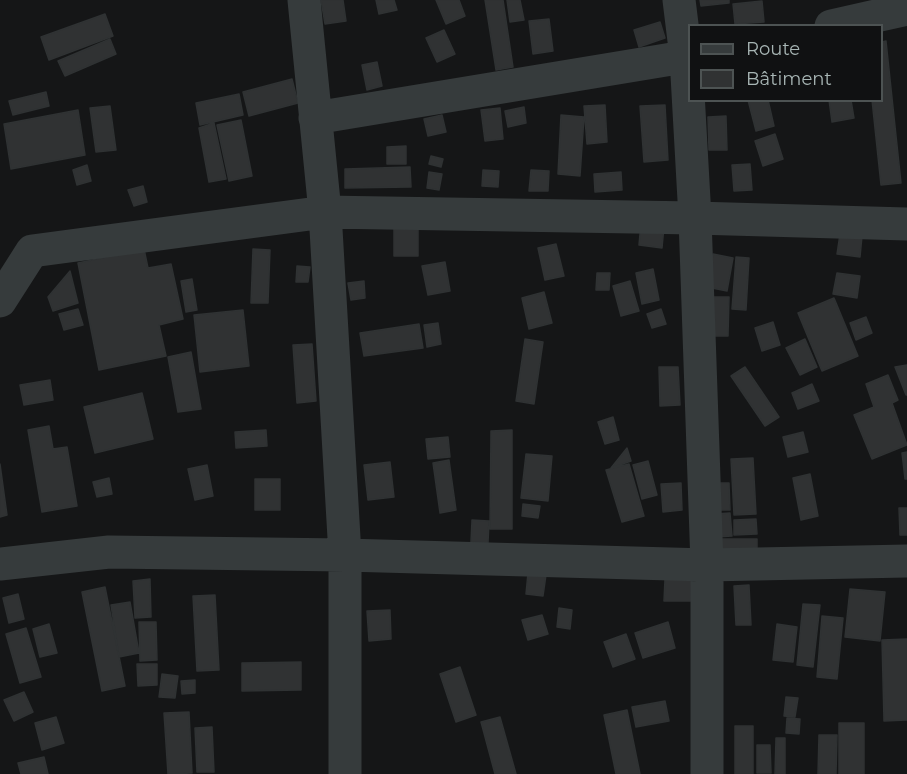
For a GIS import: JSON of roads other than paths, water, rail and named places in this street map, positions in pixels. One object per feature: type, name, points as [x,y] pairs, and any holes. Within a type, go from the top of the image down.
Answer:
[{"type":"street","points":[[304,0],[325,212],[345,555],[345,774]]},
{"type":"street","points":[[315,118],[688,56],[679,0]]},
{"type":"street","points":[[840,24],[907,9]]},
{"type":"street","points":[[690,102],[707,565],[707,774]]},
{"type":"street","points":[[0,301],[32,251],[325,212],[907,224]]},
{"type":"street","points":[[0,564],[109,552],[345,555],[707,565],[907,561]]}]
